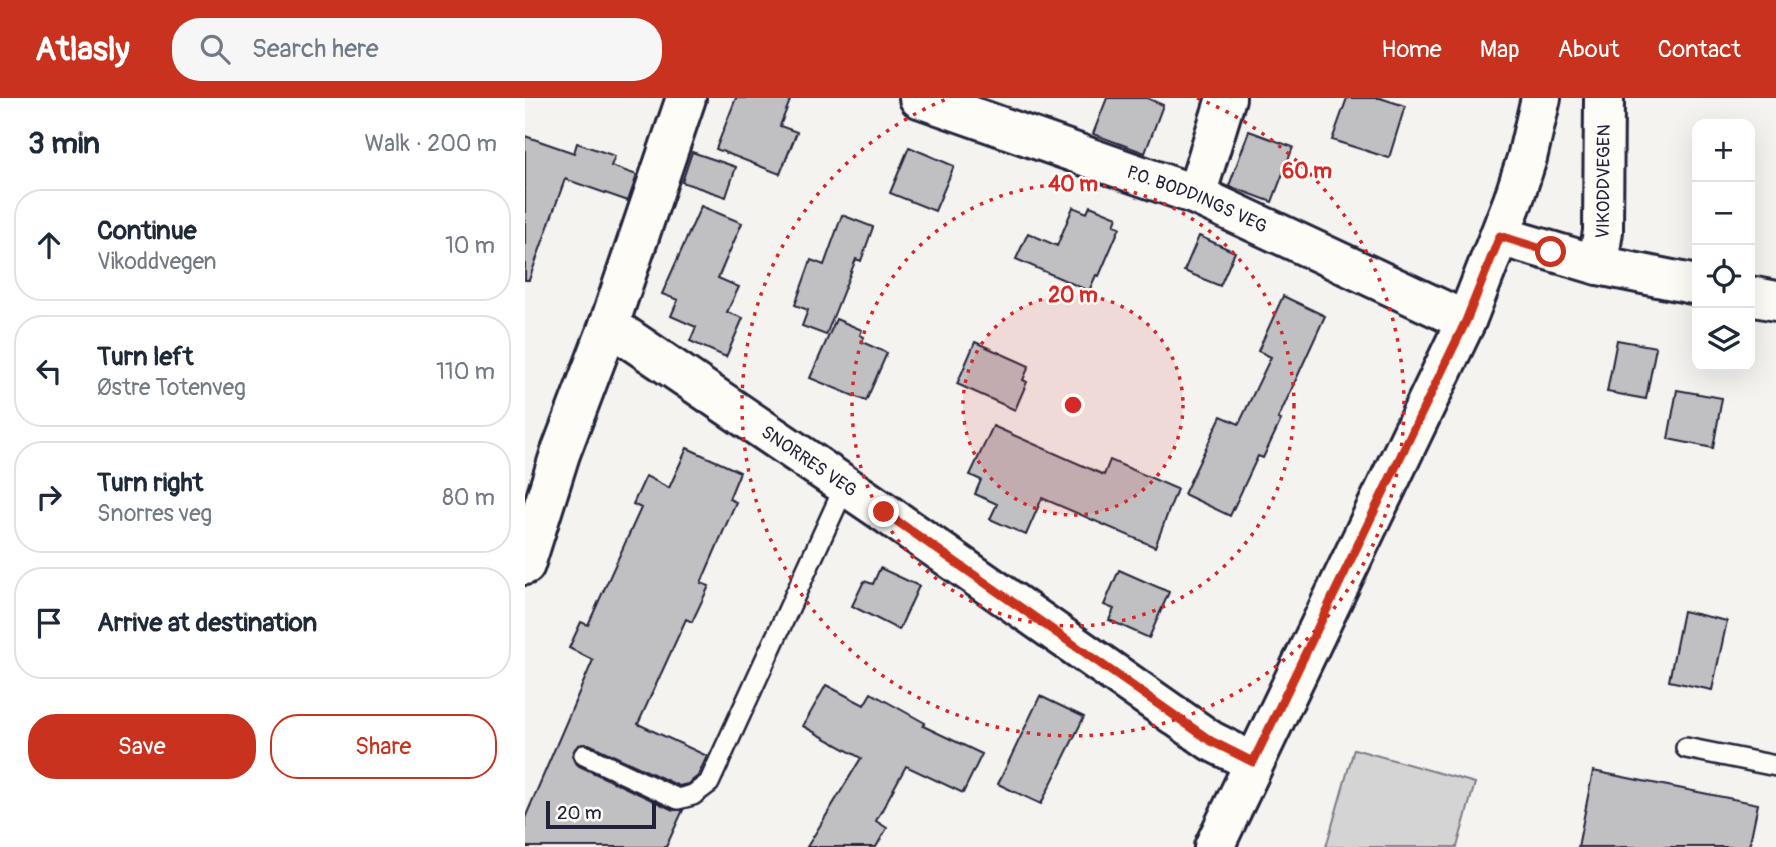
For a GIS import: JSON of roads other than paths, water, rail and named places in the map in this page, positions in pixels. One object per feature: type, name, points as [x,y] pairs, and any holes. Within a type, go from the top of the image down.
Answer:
[{"type":"street","points":[[525,565],[560,454],[609,325],[686,98]]},
{"type":"street","name":"P.O. BODDINGS VEG","points":[[919,98],[1196,195],[1466,321]]},
{"type":"street","points":[[1196,195],[1226,98]]},
{"type":"street","points":[[1214,847],[1466,321],[1527,158],[1541,98]]},
{"type":"street","name":"VIKODDVEGEN","points":[[1598,265],[1603,232],[1604,98]]},
{"type":"street","name":"VIKODDVEGEN","points":[[1500,236],[1598,265],[1692,284]]},
{"type":"street","points":[[1755,297],[1776,301]]},
{"type":"street","name":"SNORRES VEG","points":[[609,325],[1211,741],[1253,762]]},
{"type":"lane","points":[[584,755],[678,799],[693,795],[709,783],[845,486]]},
{"type":"lane","points":[[1686,748],[1776,766]]}]
